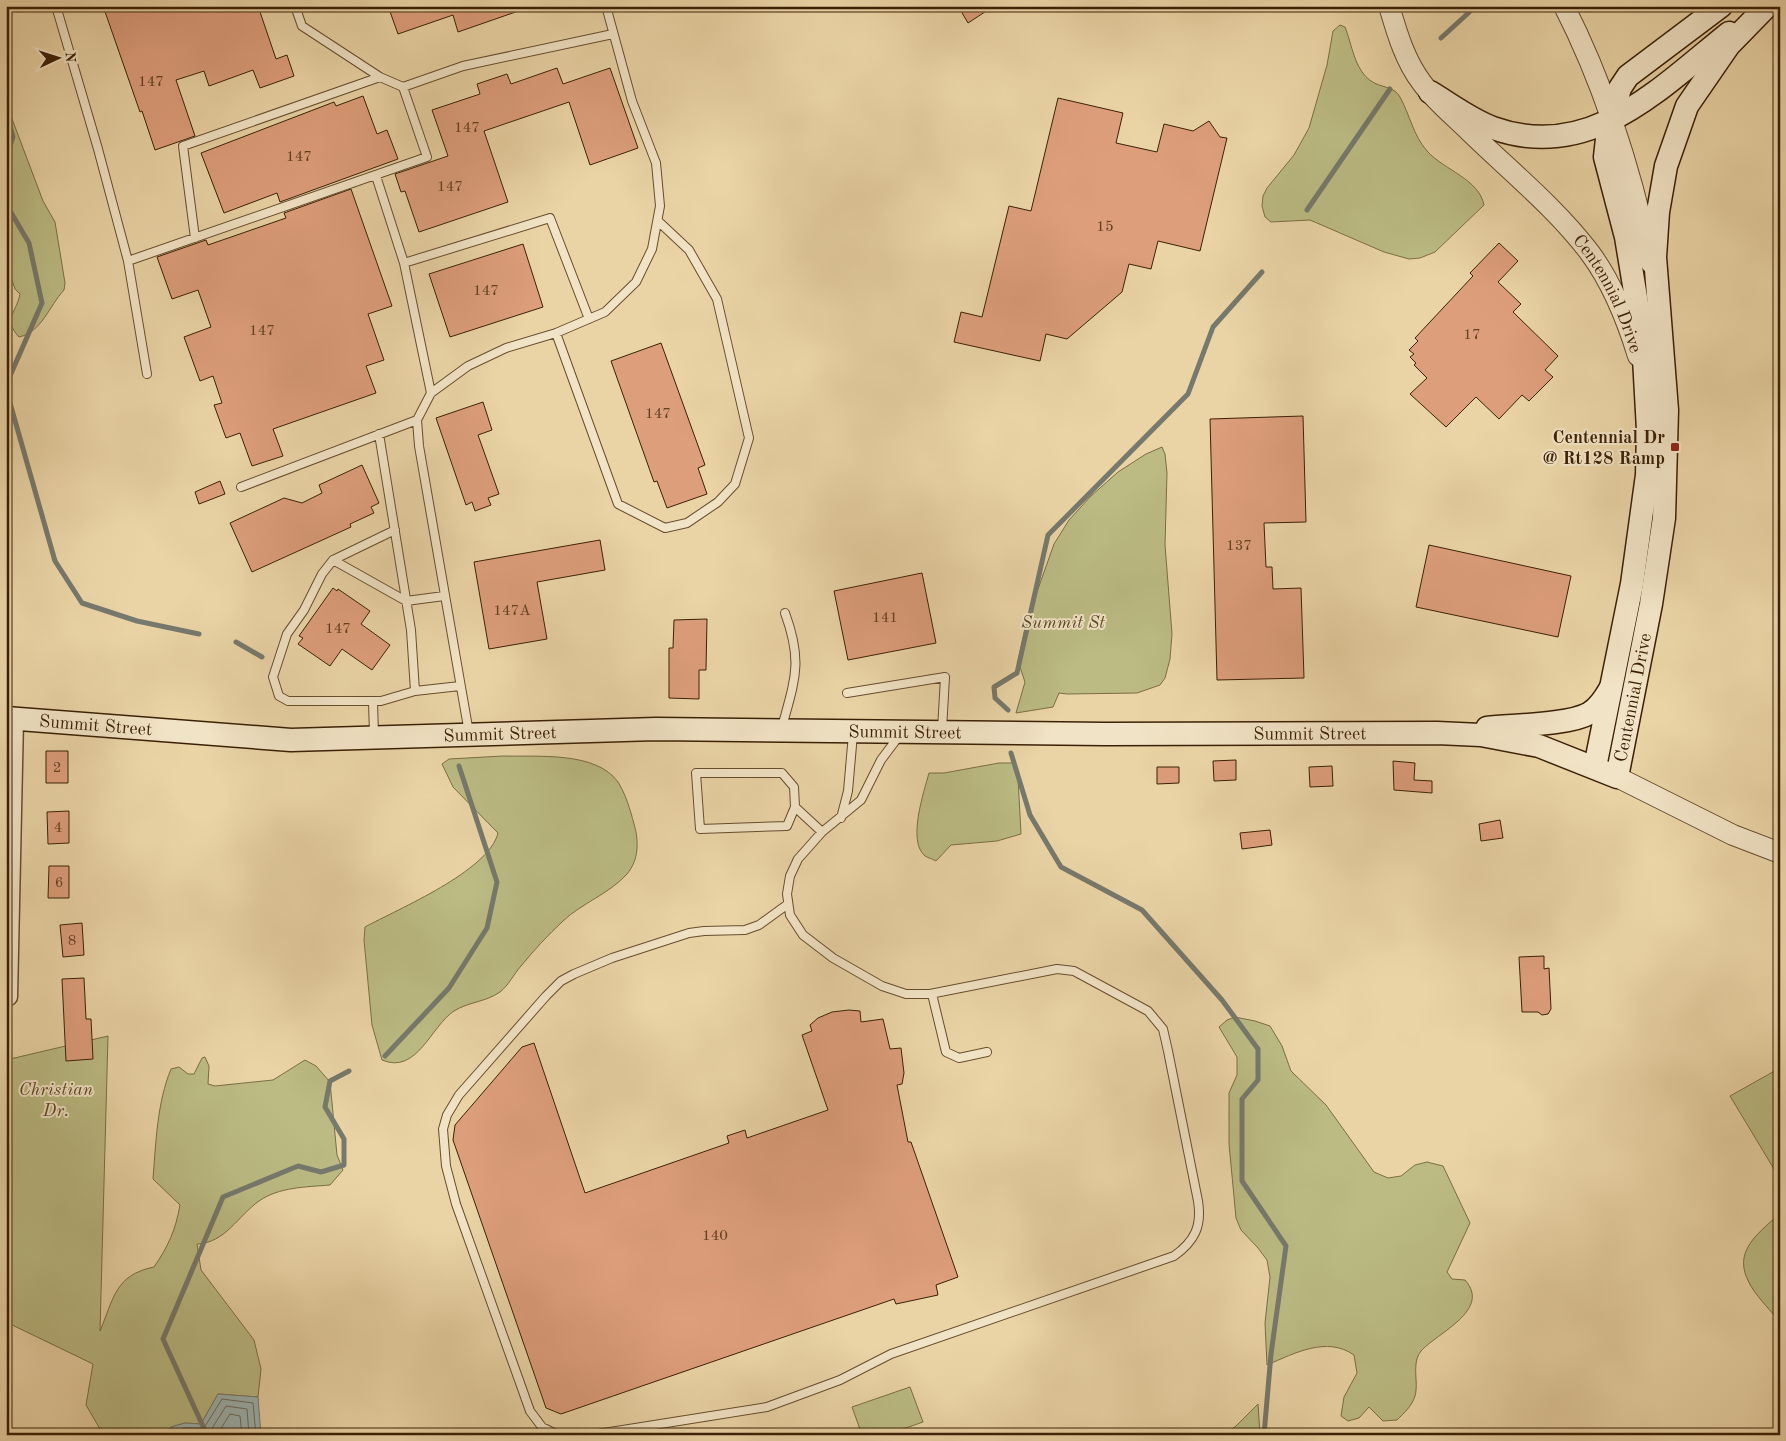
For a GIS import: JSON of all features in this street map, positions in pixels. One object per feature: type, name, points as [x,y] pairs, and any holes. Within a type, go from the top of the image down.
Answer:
[{"type":"main road","points":[[1646,388],[1643,340],[1638,304],[1626,237],[1606,157],[1607,139],[1620,88],[1628,76],[1721,6]]},
{"type":"main road","points":[[1430,92],[1492,128],[1531,137],[1548,138],[1582,133],[1613,120],[1651,95],[1763,6]]},
{"type":"main road","points":[[1656,290],[1658,212],[1672,143],[1687,106],[1708,74],[1729,45],[1767,6]]},
{"type":"main road","name":"Centennial Drive","points":[[1617,776],[1651,604],[1664,518],[1667,410],[1656,290]]},
{"type":"main road","name":"Centennial Drive","points":[[1595,767],[1632,584],[1644,513],[1648,430],[1646,388]]},
{"type":"main road","points":[[1437,733],[1577,718],[1591,712],[1603,700],[1612,686]]},
{"type":"main road","name":"Summit Street","points":[[11,719],[270,740],[374,739],[656,729],[1104,734],[1437,733],[1512,740],[1565,755],[1617,776]]},
{"type":"street","name":"Centennial Drive","points":[[1389,6],[1408,60],[1422,83],[1555,213],[1591,254],[1615,294],[1626,318],[1646,388]]},
{"type":"street","name":"Centennial Drive","points":[[1564,6],[1590,60],[1613,120],[1633,185],[1656,290]]},
{"type":"street","points":[[9,997],[11,719]]},
{"type":"street","name":"Summit Street","points":[[1617,776],[1733,834],[1780,853]]},
{"type":"lane","points":[[56,6],[98,149],[128,261],[147,374]]},
{"type":"lane","points":[[295,6],[302,26],[380,77],[403,87],[463,66],[613,34]]},
{"type":"lane","points":[[469,736],[419,446],[417,420],[431,393],[468,366],[506,348],[556,333],[605,312],[636,282],[652,249],[660,206],[656,163],[632,101],[606,6]]},
{"type":"lane","points":[[195,238],[184,146],[380,77]]},
{"type":"lane","points":[[128,261],[427,157],[403,87]]},
{"type":"lane","points":[[376,176],[404,263],[431,393]]},
{"type":"lane","points":[[404,263],[550,218],[589,319]]},
{"type":"lane","points":[[556,333],[618,504],[664,528],[687,523],[718,502],[735,484],[749,438],[717,299],[689,250],[658,221]]},
{"type":"lane","points":[[241,487],[417,420]]},
{"type":"lane","points":[[379,434],[411,630],[415,691]]},
{"type":"lane","points":[[395,530],[333,560],[287,634],[273,677],[279,696],[288,701],[381,701],[415,691],[460,686]]},
{"type":"lane","points":[[333,560],[406,601],[444,596]]},
{"type":"lane","points":[[782,730],[797,672],[794,638],[785,613]]},
{"type":"lane","points":[[847,693],[945,677],[942,732]]},
{"type":"lane","points":[[373,701],[374,739]]},
{"type":"lane","points":[[841,818],[848,792],[853,730]]},
{"type":"lane","points":[[591,1435],[767,1407],[840,1380],[892,1354],[1174,1256],[1185,1248],[1195,1234],[1200,1217],[1168,1051],[1158,1021],[1148,1011],[1074,971],[1057,969],[932,994],[906,994],[890,989],[833,958],[803,935],[790,914],[787,894],[790,876],[798,858],[822,832],[862,800],[881,760],[903,731]]},
{"type":"lane","points":[[795,807],[787,826],[700,829],[696,773],[782,773],[794,787],[795,807],[822,832]]},
{"type":"lane","points":[[558,1435],[542,1427],[530,1411],[456,1204],[443,1150],[443,1129],[446,1114],[459,1095],[561,981],[612,958],[689,934],[704,931],[745,930],[759,925],[788,904]]},
{"type":"lane","points":[[932,994],[946,1052],[959,1058],[986,1052]]},
{"type":"green space","points":[[1340,25],[1345,27],[1354,56],[1365,76],[1371,81],[1397,93],[1422,145],[1434,158],[1468,181],[1481,196],[1484,205],[1435,252],[1420,258],[1409,259],[1384,252],[1310,220],[1271,222],[1265,217],[1262,206],[1263,196],[1267,188],[1294,155],[1309,128],[1327,65],[1333,31]]},
{"type":"green space","points":[[6,103],[43,201],[55,222],[65,283],[64,290],[34,330],[19,337],[14,331],[11,320],[20,294],[15,289],[11,277],[6,276]]},
{"type":"green space","name":"Summit St","points":[[1162,447],[1165,454],[1167,473],[1165,545],[1172,634],[1170,659],[1165,678],[1160,685],[1137,693],[1059,693],[1053,707],[1016,713],[1025,682],[1018,661],[1027,620],[1054,544],[1069,520],[1091,496],[1118,472],[1146,454]]},
{"type":"green space","points":[[549,756],[581,760],[596,765],[608,772],[618,782],[626,797],[636,830],[637,850],[634,863],[620,881],[578,909],[557,926],[500,992],[454,1011],[422,1047],[405,1061],[394,1063],[382,1060],[372,1025],[364,940],[365,927],[461,875],[491,847],[498,833],[453,787],[442,764],[449,759]]},
{"type":"green space","points":[[999,763],[1013,763],[1018,778],[1021,834],[997,841],[951,845],[936,861],[925,856],[920,849],[917,839],[917,828],[918,816],[929,773],[944,773]]},
{"type":"green space","points":[[1235,1017],[1270,1026],[1282,1046],[1291,1071],[1326,1105],[1374,1172],[1388,1178],[1401,1176],[1415,1165],[1427,1162],[1443,1166],[1470,1223],[1447,1272],[1452,1279],[1465,1280],[1472,1291],[1472,1301],[1467,1311],[1459,1320],[1421,1351],[1416,1362],[1416,1391],[1414,1400],[1397,1420],[1383,1421],[1369,1407],[1359,1418],[1348,1421],[1341,1416],[1344,1397],[1357,1373],[1354,1355],[1344,1349],[1333,1347],[1311,1348],[1267,1365],[1265,1323],[1270,1277],[1267,1260],[1241,1230],[1236,1218],[1229,1144],[1229,1093],[1237,1075],[1237,1057],[1219,1027],[1227,1020]]},
{"type":"green space","name":"Christian Dr.","points":[[108,1036],[100,1331],[113,1298],[123,1282],[141,1271],[154,1267],[174,1230],[180,1205],[153,1179],[160,1109],[171,1069],[179,1067],[188,1074],[194,1074],[202,1058],[205,1057],[209,1066],[208,1084],[215,1086],[273,1080],[305,1060],[316,1066],[330,1082],[337,1155],[343,1170],[330,1185],[293,1188],[267,1196],[251,1207],[231,1228],[216,1239],[197,1244],[201,1270],[254,1340],[261,1369],[258,1397],[218,1394],[201,1424],[185,1423],[171,1427],[167,1435],[98,1435],[100,1429],[86,1405],[93,1364],[6,1322],[6,1060]]},
{"type":"green space","points":[[1780,1068],[1780,1179],[1730,1096]]},
{"type":"green space","points":[[1780,1213],[1780,1322],[1752,1287],[1744,1268],[1744,1257],[1748,1247],[1758,1234]]},
{"type":"green space","points":[[910,1387],[923,1422],[886,1435],[862,1435],[852,1407]]},
{"type":"green space","points":[[1258,1404],[1260,1435],[1224,1435],[1236,1426]]},
{"type":"water","points":[[218,1394],[258,1397],[261,1435],[167,1435],[171,1427],[185,1423],[201,1424]]},
{"type":"building","points":[[103,6],[258,6],[276,59],[287,55],[294,76],[260,88],[253,70],[209,86],[204,71],[176,80],[195,136],[155,150]]},
{"type":"building","points":[[388,6],[526,6],[527,8],[458,32],[453,15],[398,34]]},
{"type":"building","points":[[958,6],[994,6],[968,23]]},
{"type":"building","points":[[557,68],[563,84],[610,68],[638,148],[590,165],[569,102],[484,131],[508,202],[419,232],[405,191],[401,192],[395,174],[448,156],[432,110],[480,94],[477,84],[507,74],[511,84]]},
{"type":"building","points":[[363,96],[377,134],[387,130],[398,159],[280,202],[277,193],[224,213],[201,153],[334,102],[336,106]]},
{"type":"building","points":[[1058,98],[1123,113],[1116,143],[1157,152],[1164,124],[1193,131],[1209,121],[1220,137],[1227,138],[1200,251],[1158,241],[1151,269],[1129,264],[1122,292],[1067,339],[1046,334],[1040,361],[954,342],[961,312],[982,317],[1009,206],[1031,211]]},
{"type":"building","points":[[351,189],[392,306],[368,314],[384,360],[366,366],[376,393],[273,429],[283,456],[252,466],[240,433],[226,438],[214,405],[222,403],[213,376],[200,381],[184,337],[211,327],[198,290],[172,299],[157,257],[206,240],[208,245],[286,218],[284,213]]},
{"type":"building","points":[[1499,243],[1518,261],[1498,282],[1521,304],[1513,312],[1558,356],[1545,370],[1553,377],[1529,401],[1522,395],[1499,419],[1476,397],[1446,427],[1410,394],[1427,378],[1414,365],[1416,363],[1410,357],[1414,354],[1409,350],[1418,341],[1415,338],[1473,276],[1470,273]]},
{"type":"building","points":[[523,244],[543,307],[450,337],[429,274]]},
{"type":"building","points":[[661,343],[705,465],[698,468],[707,494],[667,508],[657,481],[654,482],[611,361]]},
{"type":"building","points":[[483,402],[492,430],[478,435],[499,494],[488,498],[491,505],[475,511],[472,502],[466,505],[436,418]]},
{"type":"building","points":[[1303,416],[1306,522],[1264,523],[1266,567],[1272,567],[1273,589],[1301,588],[1304,678],[1217,680],[1210,419]]},
{"type":"building","points":[[362,465],[379,503],[371,507],[374,513],[350,524],[351,527],[252,572],[230,523],[284,498],[302,503],[322,493],[319,485]]},
{"type":"building","points":[[220,481],[225,494],[199,504],[195,492]]},
{"type":"building","points":[[600,540],[605,570],[537,582],[547,639],[489,649],[474,562]]},
{"type":"building","points":[[1429,545],[1571,576],[1558,637],[1416,607]]},
{"type":"building","points":[[922,573],[936,643],[848,660],[834,591]]},
{"type":"building","points":[[333,588],[337,591],[338,589],[370,611],[361,624],[390,645],[372,670],[342,649],[330,666],[298,644],[303,638],[299,636]]},
{"type":"building","points":[[707,619],[706,670],[699,670],[699,699],[669,698],[669,648],[673,648],[674,620]]},
{"type":"building","points":[[46,751],[68,751],[68,783],[46,783]]},
{"type":"building","points":[[1236,760],[1236,780],[1214,781],[1213,761]]},
{"type":"building","points":[[1393,761],[1415,763],[1414,780],[1432,781],[1432,793],[1394,790]]},
{"type":"building","points":[[1332,766],[1333,786],[1310,787],[1309,767]]},
{"type":"building","points":[[1157,767],[1179,767],[1179,783],[1157,784]]},
{"type":"building","points":[[69,811],[69,843],[48,844],[47,812]]},
{"type":"building","points":[[1500,820],[1503,838],[1481,841],[1479,824]]},
{"type":"building","points":[[1270,830],[1272,845],[1242,849],[1240,833]]},
{"type":"building","points":[[49,866],[69,866],[69,898],[48,898]]},
{"type":"building","points":[[82,923],[84,955],[63,957],[60,925]]},
{"type":"building","points":[[1544,956],[1544,969],[1549,968],[1551,1009],[1548,1014],[1542,1015],[1538,1012],[1522,1012],[1519,957]]},
{"type":"building","points":[[84,978],[86,1019],[91,1019],[93,1059],[66,1061],[62,979]]},
{"type":"building","points":[[860,1011],[861,1022],[883,1019],[890,1049],[901,1048],[904,1073],[902,1084],[897,1085],[908,1142],[911,1142],[958,1277],[936,1285],[938,1295],[896,1304],[894,1299],[561,1414],[546,1408],[453,1140],[455,1125],[522,1047],[534,1043],[585,1193],[729,1143],[727,1136],[745,1130],[747,1138],[828,1110],[802,1035],[812,1031],[810,1025],[818,1018],[832,1012]]},
{"type":"waterway","points":[[1441,38],[1476,6]]},
{"type":"waterway","points":[[1307,210],[1390,89]]},
{"type":"waterway","points":[[6,113],[13,137],[6,157]]},
{"type":"waterway","points":[[6,204],[29,243],[42,303],[6,385]]},
{"type":"waterway","points":[[1008,710],[995,698],[994,687],[1017,673],[1048,535],[1188,394],[1213,327],[1262,272]]},
{"type":"waterway","points":[[6,389],[55,561],[82,603],[137,621],[199,634]]},
{"type":"waterway","points":[[236,642],[262,657]]},
{"type":"waterway","points":[[1011,753],[1030,815],[1061,867],[1142,910],[1222,1000],[1258,1049],[1258,1080],[1242,1099],[1242,1181],[1286,1246],[1271,1354],[1264,1435]]},
{"type":"waterway","points":[[385,1056],[449,988],[487,928],[497,882],[459,766]]},
{"type":"waterway","points":[[207,1435],[163,1339],[223,1197],[298,1166],[321,1172],[344,1165],[344,1139],[325,1107],[330,1081],[349,1071]]},
{"type":"place","name":"Centennial Dr @ Rt128 Ramp","points":[[1675,447]]}]
